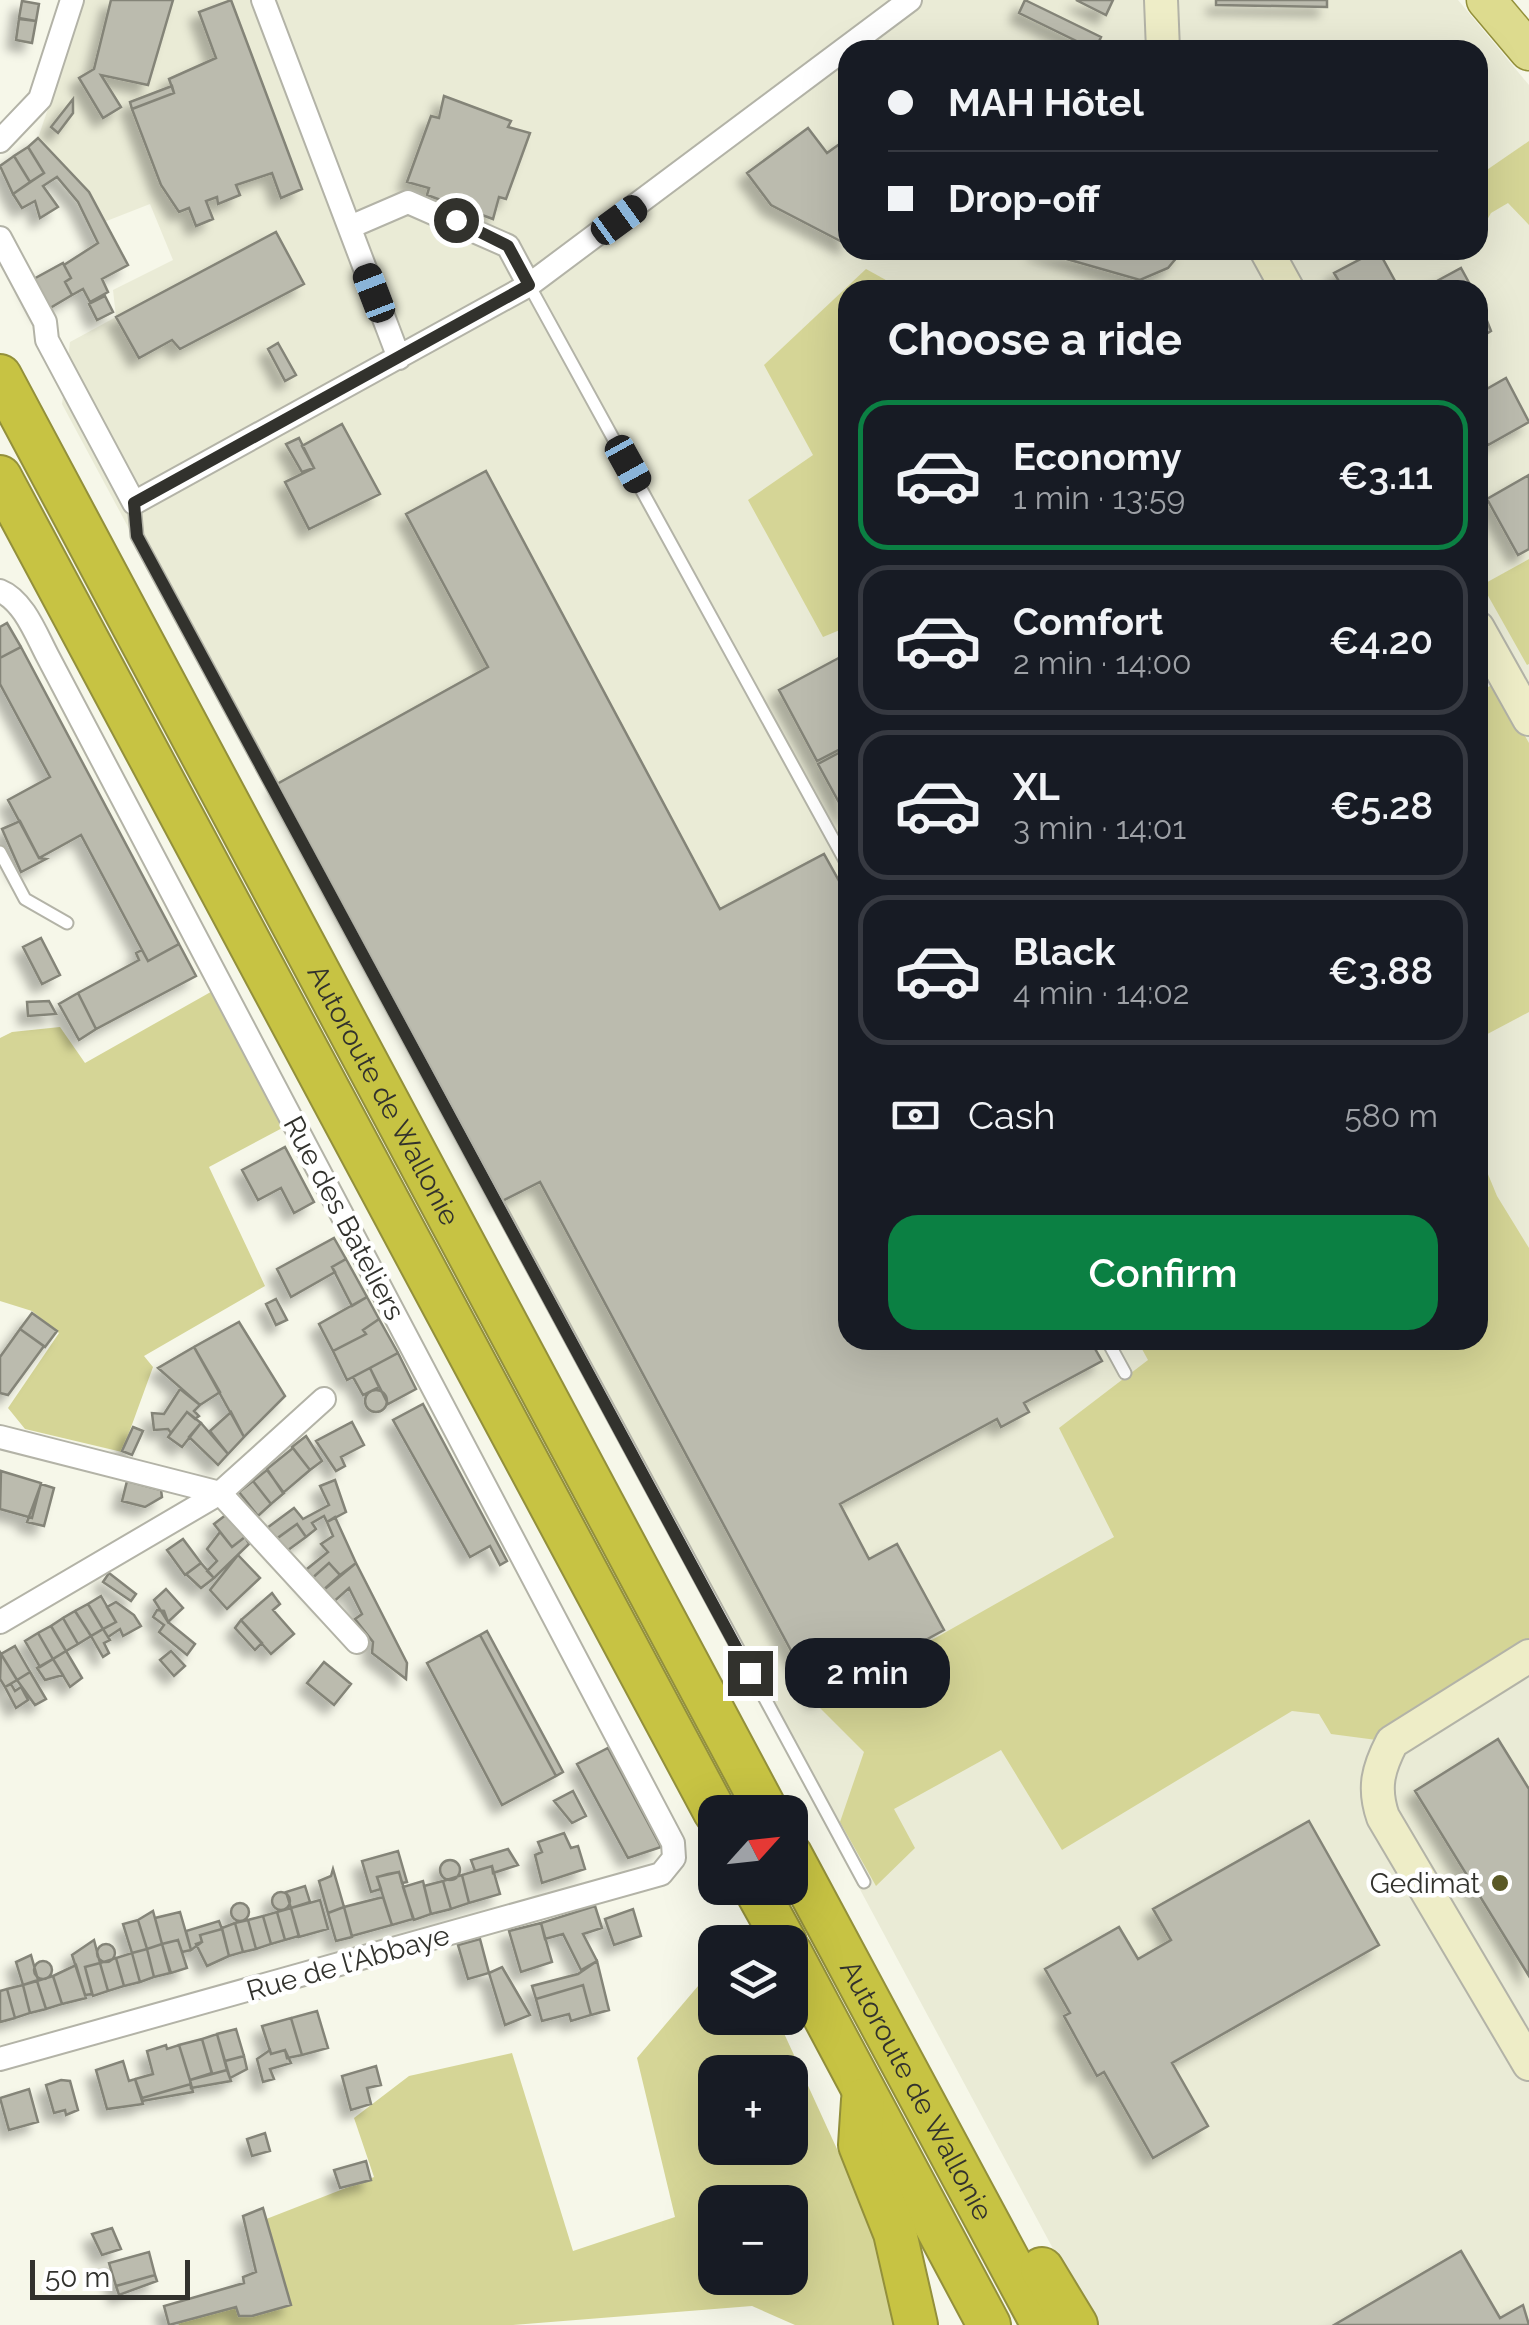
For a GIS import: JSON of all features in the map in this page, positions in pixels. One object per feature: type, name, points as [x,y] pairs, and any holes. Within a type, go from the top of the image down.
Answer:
[{"type":"highway","name":"Autoroute de Wallonie","points":[[0,376],[759,1795]]},
{"type":"highway","name":"Autoroute de Wallonie","points":[[0,478],[706,1795]]},
{"type":"highway","name":"Autoroute de Wallonie","points":[[808,1888],[1043,2325]]},
{"type":"highway","name":"Autoroute de Wallonie","points":[[808,1986],[989,2325]]},
{"type":"highway","points":[[875,2013],[958,2128],[1076,2325]]},
{"type":"highway","points":[[863,2089],[860,2145],[895,2233],[916,2325]]},
{"type":"main road","points":[[1486,0],[1529,51]]},
{"type":"street","points":[[0,141],[40,100],[72,0]]},
{"type":"street","points":[[263,0],[399,358]]},
{"type":"street","points":[[857,40],[910,0]]},
{"type":"street","points":[[1161,0],[1163,40]]},
{"type":"street","points":[[0,238],[45,322],[47,340],[134,503],[529,285],[838,54]]},
{"type":"street","points":[[350,227],[408,202],[508,246],[529,285]]},
{"type":"street","name":"Rue des Bateliers","points":[[5,593],[47,655],[673,1843]]},
{"type":"street","points":[[1488,646],[1529,719]]},
{"type":"street","points":[[0,1622],[220,1493],[324,1399]]},
{"type":"street","points":[[0,1437],[220,1493],[357,1642]]},
{"type":"street","points":[[1529,1656],[1392,1742],[1380,1766],[1376,1795],[1383,1816],[1529,2064]]},
{"type":"street","name":"Rue de l'Abbaye","points":[[0,2059],[662,1874],[674,1858],[673,1843]]},
{"type":"lane","points":[[529,285],[838,848]]},
{"type":"lane","points":[[134,503],[137,536],[864,1882]]},
{"type":"lane","points":[[0,852],[25,899],[67,922]]},
{"type":"lane","points":[[1112,1350],[1125,1373]]},
{"type":"shaded area","points":[[85,0],[1458,0],[1529,85],[1529,2325],[1094,2325],[62,404],[70,342],[116,317],[113,290],[173,260],[150,204],[104,222],[89,192],[38,138]]},
{"type":"green space","points":[[1529,141],[1529,225],[1508,203],[1488,218],[1488,169]]},
{"type":"green space","points":[[866,269],[886,280],[854,280]]},
{"type":"green space","points":[[838,295],[838,631],[823,637],[748,500],[813,455],[764,365]]},
{"type":"green space","points":[[1529,559],[1527,665],[1488,596],[1488,582]]},
{"type":"green space","points":[[1495,683],[1529,743],[1529,1012],[1488,1034],[1488,687]]},
{"type":"green space","points":[[216,989],[286,1126],[209,1167],[265,1286],[144,1356],[153,1367],[122,1452],[25,1429],[8,1408],[59,1333],[32,1311],[0,1301],[0,1038],[12,1032],[60,1027],[85,1063]]},
{"type":"green space","points":[[1488,1174],[1529,1248],[1529,1659],[1392,1742],[1331,1734],[1319,1714],[1292,1711],[1062,1850],[1001,1750],[894,1809],[915,1848],[876,1886],[840,1822],[864,1752],[817,1705],[1114,1537],[1059,1428],[1148,1360],[1142,1350],[1488,1350]]},
{"type":"green space","points":[[698,1986],[698,2035],[785,2035],[794,2055],[698,2055],[698,2165],[808,2165],[808,2086],[875,2232],[898,2325],[795,2325],[752,2306],[513,2325],[179,2325],[177,2321],[277,2287],[256,2223],[374,2177],[354,2118],[409,2076],[512,2053],[573,2251],[675,2217],[637,2058]]},
{"type":"building","points":[[111,0],[173,0],[148,85],[101,75],[121,107],[103,118],[79,78],[94,69]]},
{"type":"building","points":[[231,0],[302,189],[281,198],[272,173],[236,185],[240,195],[218,204],[217,197],[206,201],[213,219],[196,226],[189,208],[179,212],[161,185],[132,109],[174,93],[169,79],[216,58],[199,12]]},
{"type":"building","points":[[1025,0],[1101,37],[1074,40],[1019,13]]},
{"type":"building","points":[[1076,0],[1113,0],[1106,15]]},
{"type":"building","points":[[1216,0],[1327,0],[1327,7],[1216,5]]},
{"type":"building","points":[[22,1],[39,4],[36,21],[19,18]]},
{"type":"building","points":[[19,19],[36,21],[32,43],[16,40]]},
{"type":"building","points":[[172,86],[174,93],[132,109],[130,102]]},
{"type":"building","points":[[444,96],[511,121],[508,127],[530,133],[506,199],[499,197],[493,219],[427,195],[429,188],[407,182],[431,116],[439,118]]},
{"type":"building","points":[[73,99],[73,113],[58,133],[51,127]]},
{"type":"building","points":[[808,128],[827,153],[838,145],[838,240],[771,205],[747,173]]},
{"type":"building","points":[[38,138],[89,192],[128,265],[102,279],[108,292],[90,302],[83,289],[72,295],[65,282],[71,278],[64,265],[98,243],[78,202],[57,177],[43,186],[58,207],[40,218],[35,201],[22,208],[13,194],[44,173],[28,147]]},
{"type":"building","points":[[28,147],[44,173],[30,182],[14,156]]},
{"type":"building","points":[[14,156],[30,182],[13,194],[0,166]]},
{"type":"building","points":[[276,232],[304,284],[180,349],[172,340],[139,358],[116,317]]},
{"type":"building","points":[[1070,260],[1175,260],[1168,268],[1140,280]]},
{"type":"building","points":[[1359,260],[1384,260],[1394,280],[1338,280],[1334,273]]},
{"type":"building","points":[[63,263],[71,278],[65,282],[72,295],[45,311],[30,281]]},
{"type":"building","points":[[1461,268],[1468,280],[1439,280]]},
{"type":"building","points":[[105,296],[113,312],[97,320],[89,304]]},
{"type":"building","points":[[278,343],[296,375],[285,381],[268,349]]},
{"type":"building","points":[[1506,378],[1529,422],[1488,445],[1488,388]]},
{"type":"building","points":[[342,424],[380,494],[309,529],[285,482],[314,468],[302,446]]},
{"type":"building","points":[[299,438],[314,468],[302,472],[286,444]]},
{"type":"building","points":[[486,471],[720,909],[824,854],[838,879],[838,1350],[1096,1350],[1102,1361],[1024,1403],[1029,1412],[1001,1427],[997,1419],[840,1504],[869,1559],[897,1544],[944,1630],[817,1699],[540,1182],[502,1201],[277,784],[488,667],[406,514]]},
{"type":"building","points":[[1529,475],[1529,549],[1518,555],[1488,498]]},
{"type":"building","points":[[7,623],[21,647],[0,658],[0,627]]},
{"type":"building","points":[[21,647],[179,944],[148,961],[81,835],[39,858],[8,800],[50,777],[0,684],[0,658]]},
{"type":"building","points":[[838,658],[838,750],[817,761],[779,690]]},
{"type":"building","points":[[838,753],[838,801],[818,764]]},
{"type":"building","points":[[20,821],[39,858],[46,859],[21,872],[2,829]]},
{"type":"building","points":[[41,938],[60,975],[42,984],[23,947]]},
{"type":"building","points":[[179,944],[196,976],[96,1029],[78,993],[139,960],[136,953],[142,950],[148,961]]},
{"type":"building","points":[[78,993],[96,1029],[79,1040],[59,1004]]},
{"type":"building","points":[[49,1001],[56,1014],[28,1016],[27,1002]]},
{"type":"building","points":[[285,1147],[314,1202],[294,1213],[281,1188],[258,1200],[242,1170]]},
{"type":"building","points":[[334,1238],[346,1259],[332,1267],[335,1272],[291,1297],[277,1269]]},
{"type":"building","points":[[346,1259],[367,1297],[352,1306],[332,1267]]},
{"type":"building","points":[[367,1297],[379,1319],[363,1330],[366,1334],[333,1351],[319,1324]]},
{"type":"building","points":[[276,1299],[287,1320],[276,1325],[266,1304]]},
{"type":"building","points":[[32,1313],[57,1331],[45,1347],[20,1329]]},
{"type":"building","points":[[379,1319],[398,1353],[347,1380],[333,1351],[366,1334],[363,1330]]},
{"type":"building","points":[[239,1322],[285,1396],[244,1437],[194,1347]]},
{"type":"building","points":[[20,1329],[44,1346],[8,1395],[0,1393],[0,1357]]},
{"type":"building","points":[[194,1347],[220,1392],[200,1405],[158,1368]]},
{"type":"building","points":[[398,1353],[416,1389],[388,1404],[370,1368]]},
{"type":"building","points":[[370,1368],[379,1387],[363,1395],[353,1377]]},
{"type":"building","points":[[180,1389],[200,1405],[194,1411],[199,1416],[195,1419],[187,1412],[171,1433],[168,1429],[154,1430],[152,1413],[164,1414]]},
{"type":"building","points":[[376,1390],[384,1393],[384,1409],[376,1412],[368,1409],[365,1401],[368,1393]]},
{"type":"building","points":[[423,1404],[507,1561],[500,1565],[490,1546],[470,1557],[393,1420]]},
{"type":"building","points":[[187,1412],[201,1423],[182,1447],[168,1437]]},
{"type":"building","points":[[231,1412],[244,1437],[228,1454],[210,1431]]},
{"type":"building","points":[[352,1422],[364,1445],[341,1457],[345,1466],[336,1471],[316,1441]]},
{"type":"building","points":[[201,1423],[228,1454],[218,1465],[189,1437]]},
{"type":"building","points":[[133,1427],[143,1431],[132,1455],[122,1451]]},
{"type":"building","points":[[306,1436],[322,1461],[310,1470],[292,1447]]},
{"type":"building","points":[[293,1448],[310,1470],[283,1493],[267,1469]]},
{"type":"building","points":[[267,1470],[284,1493],[271,1504],[253,1481]]},
{"type":"building","points":[[1,1471],[41,1483],[32,1518],[0,1509]]},
{"type":"building","points":[[335,1480],[346,1512],[327,1522],[324,1516],[312,1523],[316,1529],[306,1537],[297,1524],[276,1539],[267,1528],[294,1508],[303,1519],[329,1505],[320,1486]]},
{"type":"building","points":[[127,1481],[161,1490],[162,1497],[145,1507],[122,1501]]},
{"type":"building","points":[[253,1481],[271,1504],[258,1516],[239,1492]]},
{"type":"building","points":[[41,1484],[54,1488],[44,1526],[27,1522]]},
{"type":"building","points":[[227,1514],[245,1537],[232,1547],[214,1524]]},
{"type":"building","points":[[335,1517],[356,1563],[340,1575],[329,1563],[309,1581],[302,1573],[328,1552],[321,1544],[333,1536],[327,1522]]},
{"type":"building","points":[[297,1524],[306,1537],[284,1553],[275,1540]]},
{"type":"building","points":[[220,1532],[232,1547],[245,1537],[249,1544],[214,1578],[207,1571],[217,1561],[207,1549]]},
{"type":"building","points":[[183,1539],[201,1563],[185,1575],[167,1550]]},
{"type":"building","points":[[238,1555],[260,1578],[227,1609],[210,1590]]},
{"type":"building","points":[[201,1563],[214,1578],[201,1588],[186,1574]]},
{"type":"building","points":[[329,1563],[340,1575],[320,1593],[309,1581]]},
{"type":"building","points":[[356,1563],[407,1663],[406,1679],[372,1653],[373,1642],[355,1619],[362,1614],[349,1588],[330,1605],[320,1593]]},
{"type":"building","points":[[109,1573],[136,1594],[131,1601],[103,1582]]},
{"type":"building","points":[[166,1589],[183,1608],[168,1622],[154,1600]]},
{"type":"building","points":[[272,1593],[280,1604],[273,1610],[294,1634],[271,1654],[241,1620]]},
{"type":"building","points":[[101,1596],[116,1622],[103,1629],[88,1604]]},
{"type":"building","points":[[116,1602],[134,1615],[141,1626],[123,1636],[120,1629],[108,1637],[103,1629],[116,1622],[107,1607]]},
{"type":"building","points":[[88,1604],[103,1629],[91,1636],[75,1611]]},
{"type":"building","points":[[157,1610],[164,1611],[168,1622],[195,1644],[187,1655],[159,1632],[164,1625],[153,1617]]},
{"type":"building","points":[[75,1611],[91,1636],[78,1644],[63,1618]]},
{"type":"building","points":[[63,1618],[78,1644],[66,1651],[51,1626]]},
{"type":"building","points":[[241,1620],[262,1643],[255,1650],[235,1628]]},
{"type":"building","points":[[51,1626],[66,1651],[53,1659],[38,1633]]},
{"type":"building","points":[[103,1629],[110,1640],[104,1643],[109,1653],[103,1657],[91,1636]]},
{"type":"building","points":[[487,1631],[563,1772],[556,1776],[480,1635]]},
{"type":"building","points":[[38,1633],[53,1659],[40,1667],[25,1641]]},
{"type":"building","points":[[480,1635],[556,1776],[502,1805],[427,1663]]},
{"type":"building","points":[[15,1646],[30,1672],[17,1680],[1,1654]]},
{"type":"building","points":[[66,1651],[82,1678],[70,1687],[53,1659]]},
{"type":"building","points":[[171,1651],[185,1666],[174,1676],[160,1660]]},
{"type":"building","points":[[1,1654],[17,1680],[5,1687],[0,1679]]},
{"type":"building","points":[[53,1659],[63,1675],[45,1680],[37,1668]]},
{"type":"building","points":[[324,1662],[351,1684],[334,1705],[307,1683]]},
{"type":"building","points":[[30,1672],[46,1699],[35,1705],[17,1680]]},
{"type":"building","points":[[11,1684],[15,1691],[21,1687],[28,1700],[16,1708],[5,1687]]},
{"type":"building","name":"Gedimat","points":[[1498,1739],[1529,1789],[1529,1976],[1415,1791]]},
{"type":"building","points":[[608,1748],[661,1847],[628,1858],[577,1764]]},
{"type":"building","points":[[573,1791],[586,1816],[572,1823],[554,1801]]},
{"type":"building","points":[[1309,1821],[1379,1945],[1172,2063],[1208,2126],[1153,2158],[1104,2072],[1097,2076],[1064,2016],[1070,2013],[1045,1969],[1119,1927],[1138,1959],[1171,1940],[1153,1909]]},
{"type":"building","points":[[564,1833],[571,1848],[578,1846],[585,1869],[542,1883],[535,1855],[542,1852],[538,1842]]},
{"type":"building","points":[[508,1849],[518,1865],[493,1873],[492,1866],[475,1871],[471,1860]]},
{"type":"building","points":[[398,1851],[407,1882],[402,1883],[399,1872],[377,1877],[381,1889],[371,1892],[362,1861]]},
{"type":"building","points":[[446,1860],[454,1860],[460,1870],[454,1880],[446,1880],[440,1874],[440,1866]]},
{"type":"building","points":[[492,1866],[500,1894],[469,1903],[462,1875]]},
{"type":"building","points":[[333,1869],[344,1907],[328,1913],[319,1881],[331,1876]]},
{"type":"building","points":[[399,1872],[413,1919],[392,1925],[377,1877]]},
{"type":"building","points":[[462,1875],[469,1903],[451,1909],[443,1881]]},
{"type":"building","points":[[423,1881],[431,1914],[414,1920],[403,1887]]},
{"type":"building","points":[[443,1881],[451,1909],[431,1914],[424,1886]]},
{"type":"building","points":[[305,1886],[310,1902],[291,1908],[286,1892]]},
{"type":"building","points":[[281,1892],[288,1894],[288,1908],[281,1910],[274,1908],[272,1901],[274,1894]]},
{"type":"building","points":[[383,1897],[392,1925],[352,1936],[344,1907]]},
{"type":"building","points":[[320,1900],[328,1929],[299,1937],[291,1908]]},
{"type":"building","points":[[240,1903],[247,1905],[247,1919],[240,1921],[233,1919],[231,1912],[233,1905]]},
{"type":"building","points":[[595,1906],[602,1928],[583,1934],[597,1961],[581,1970],[563,1934],[545,1939],[541,1923]]},
{"type":"building","points":[[344,1907],[352,1937],[336,1941],[328,1913]]},
{"type":"building","points":[[291,1908],[299,1936],[285,1940],[277,1912]]},
{"type":"building","points":[[633,1909],[641,1936],[614,1945],[605,1919]]},
{"type":"building","points":[[153,1911],[162,1944],[147,1949],[138,1920]]},
{"type":"building","points":[[180,1912],[191,1950],[182,1952],[178,1940],[162,1944],[155,1918]]},
{"type":"building","points":[[277,1912],[285,1940],[271,1944],[263,1916]]},
{"type":"building","points":[[263,1916],[271,1944],[256,1949],[248,1920]]},
{"type":"building","points":[[138,1920],[147,1949],[132,1953],[123,1924]]},
{"type":"building","points":[[248,1920],[256,1949],[243,1952],[235,1923]]},
{"type":"building","points":[[219,1921],[222,1929],[200,1935],[202,1942],[191,1950],[186,1931]]},
{"type":"building","points":[[235,1923],[243,1952],[229,1956],[222,1928]]},
{"type":"building","points":[[541,1923],[552,1962],[521,1972],[509,1931]]},
{"type":"building","points":[[222,1929],[229,1956],[207,1966],[196,1944],[202,1942],[200,1935]]},
{"type":"building","points":[[480,1939],[489,1973],[468,1979],[458,1945]]},
{"type":"building","points":[[94,1940],[100,1963],[85,1967],[92,1994],[85,1995],[72,1955]]},
{"type":"building","points":[[178,1940],[187,1968],[171,1973],[162,1944]]},
{"type":"building","points":[[106,1944],[115,1953],[106,1962],[97,1953]]},
{"type":"building","points":[[162,1944],[170,1973],[154,1977],[147,1949]]},
{"type":"building","points":[[147,1949],[154,1977],[140,1982],[132,1953]]},
{"type":"building","points":[[132,1953],[140,1982],[124,1986],[116,1958]]},
{"type":"building","points":[[31,1955],[38,1980],[23,1985],[16,1962]]},
{"type":"building","points":[[116,1958],[124,1986],[108,1991],[100,1963]]},
{"type":"building","points":[[43,1961],[50,1963],[50,1977],[43,1979],[36,1977],[34,1970],[36,1963]]},
{"type":"building","points":[[597,1961],[609,2010],[591,2015],[583,1985],[536,1999],[532,1986],[578,1974]]},
{"type":"building","points":[[100,1963],[108,1991],[93,1996],[85,1967]]},
{"type":"building","points":[[76,1965],[86,1998],[62,2004],[53,1976]]},
{"type":"building","points":[[502,1967],[530,2015],[505,2025],[489,1973]]},
{"type":"building","points":[[53,1976],[62,2004],[46,2009],[37,1981]]},
{"type":"building","points":[[37,1981],[46,2009],[30,2013],[23,1985]]},
{"type":"building","points":[[23,1985],[30,2013],[15,2018],[7,1989]]},
{"type":"building","points":[[583,1985],[591,2015],[571,2021],[569,2014],[542,2021],[536,1999]]},
{"type":"building","points":[[7,1989],[15,2018],[0,2022],[0,1991]]},
{"type":"building","points":[[317,2011],[328,2048],[302,2055],[291,2018]]},
{"type":"building","points":[[291,2018],[302,2055],[287,2058],[285,2050],[271,2054],[262,2026]]},
{"type":"building","points":[[236,2029],[244,2056],[225,2061],[217,2034]]},
{"type":"building","points":[[217,2034],[227,2070],[212,2074],[202,2039]]},
{"type":"building","points":[[202,2039],[212,2073],[190,2080],[179,2045]]},
{"type":"building","points":[[166,2045],[167,2049],[179,2045],[191,2084],[142,2098],[135,2079],[153,2074],[147,2051]]},
{"type":"building","points":[[270,2050],[271,2054],[285,2050],[291,2063],[270,2069],[274,2079],[263,2082],[257,2059]]},
{"type":"building","points":[[244,2056],[247,2069],[230,2078],[225,2061]]},
{"type":"building","points":[[123,2061],[129,2081],[135,2079],[143,2104],[107,2109],[96,2070]]},
{"type":"building","points":[[376,2066],[381,2085],[367,2088],[371,2104],[351,2110],[342,2076]]},
{"type":"building","points":[[227,2070],[231,2081],[191,2088],[190,2080]]},
{"type":"building","points":[[70,2081],[78,2110],[66,2115],[65,2110],[54,2113],[46,2085]]},
{"type":"building","points":[[191,2084],[193,2092],[142,2101],[142,2098]]},
{"type":"building","points":[[29,2089],[38,2122],[9,2130],[0,2098]]},
{"type":"building","points":[[265,2133],[270,2151],[252,2156],[247,2139]]},
{"type":"building","points":[[366,2161],[371,2180],[340,2188],[334,2170]]},
{"type":"building","points":[[263,2208],[291,2305],[252,2316],[239,2316],[236,2307],[169,2325],[164,2306],[244,2283],[243,2277],[256,2272],[243,2216]]},
{"type":"building","points":[[112,2228],[121,2249],[102,2255],[92,2234]]},
{"type":"building","points":[[1461,2251],[1500,2318],[1523,2305],[1529,2325],[1334,2325]]},
{"type":"building","points":[[149,2252],[155,2275],[116,2286],[109,2263]]},
{"type":"building","points":[[155,2275],[157,2281],[119,2295],[116,2286]]},
{"type":"place","name":"Gedimat","points":[[1500,1883]]},
{"type":"route","points":[[456,220],[508,246],[529,285],[134,503],[134,522],[137,536],[240,730],[750,1673]]}]
